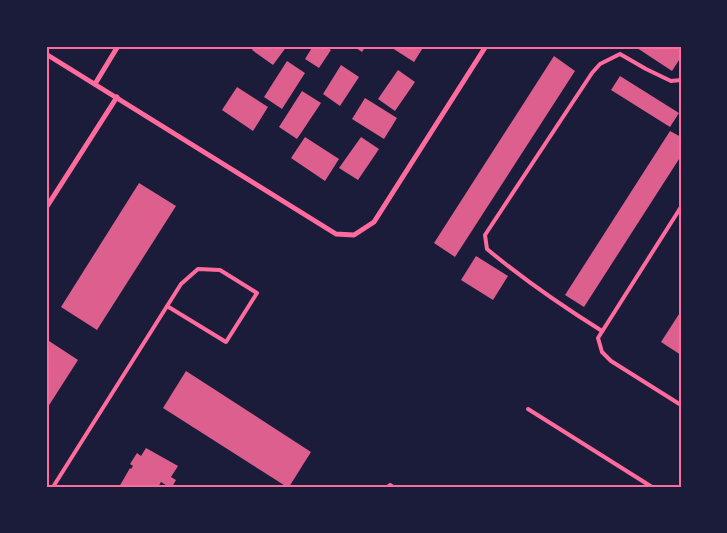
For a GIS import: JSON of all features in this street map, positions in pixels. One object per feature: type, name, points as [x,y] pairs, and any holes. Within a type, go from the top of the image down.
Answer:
[{"type":"street","points":[[95,84],[118,46]]},
{"type":"street","points":[[46,54],[336,234],[354,235],[374,222],[486,46]]},
{"type":"street","points":[[46,208],[117,97]]},
{"type":"lane","points":[[602,332],[513,271],[487,250],[485,236],[600,64],[620,54],[671,81],[681,80]]},
{"type":"lane","points":[[681,207],[598,338],[602,352],[611,361],[681,405]]},
{"type":"lane","points":[[53,487],[167,306],[181,284],[198,269],[220,270],[257,293],[226,342],[167,306]]},
{"type":"lane","points":[[528,409],[652,487]]},
{"type":"lane","points":[[388,487],[390,485],[392,487]]},
{"type":"building","points":[[255,46],[287,46],[273,65],[252,50]]},
{"type":"building","points":[[313,46],[325,46],[331,50],[319,68],[305,59]]},
{"type":"building","points":[[353,46],[366,46],[362,52]]},
{"type":"building","points":[[389,46],[424,46],[414,62]]},
{"type":"building","points":[[634,46],[681,46],[681,57],[672,71]]},
{"type":"building","points":[[554,56],[575,71],[455,257],[434,243]]},
{"type":"building","points":[[287,61],[305,73],[282,109],[264,97]]},
{"type":"building","points":[[341,65],[359,77],[340,106],[323,94]]},
{"type":"building","points":[[398,70],[415,82],[395,111],[378,99]]},
{"type":"building","points":[[620,76],[679,113],[670,127],[611,90]]},
{"type":"building","points":[[237,87],[268,107],[253,131],[222,110]]},
{"type":"building","points":[[302,91],[321,103],[297,139],[279,127]]},
{"type":"building","points":[[365,98],[397,118],[384,139],[352,119]]},
{"type":"building","points":[[670,131],[681,137],[681,156],[584,307],[565,295]]},
{"type":"building","points":[[305,137],[339,159],[325,181],[291,158]]},
{"type":"building","points":[[361,137],[379,149],[358,180],[339,168]]},
{"type":"building","points":[[139,183],[176,206],[97,330],[61,307]]},
{"type":"building","points":[[476,256],[508,276],[493,300],[461,280]]},
{"type":"building","points":[[681,311],[681,355],[661,342]]},
{"type":"building","points":[[46,339],[78,360],[46,410]]},
{"type":"building","points":[[186,371],[311,452],[289,487],[163,408]]},
{"type":"building","points":[[146,448],[178,466],[171,477],[176,480],[172,487],[161,482],[158,487],[119,487],[133,466],[130,464],[137,453],[141,456]]}]
